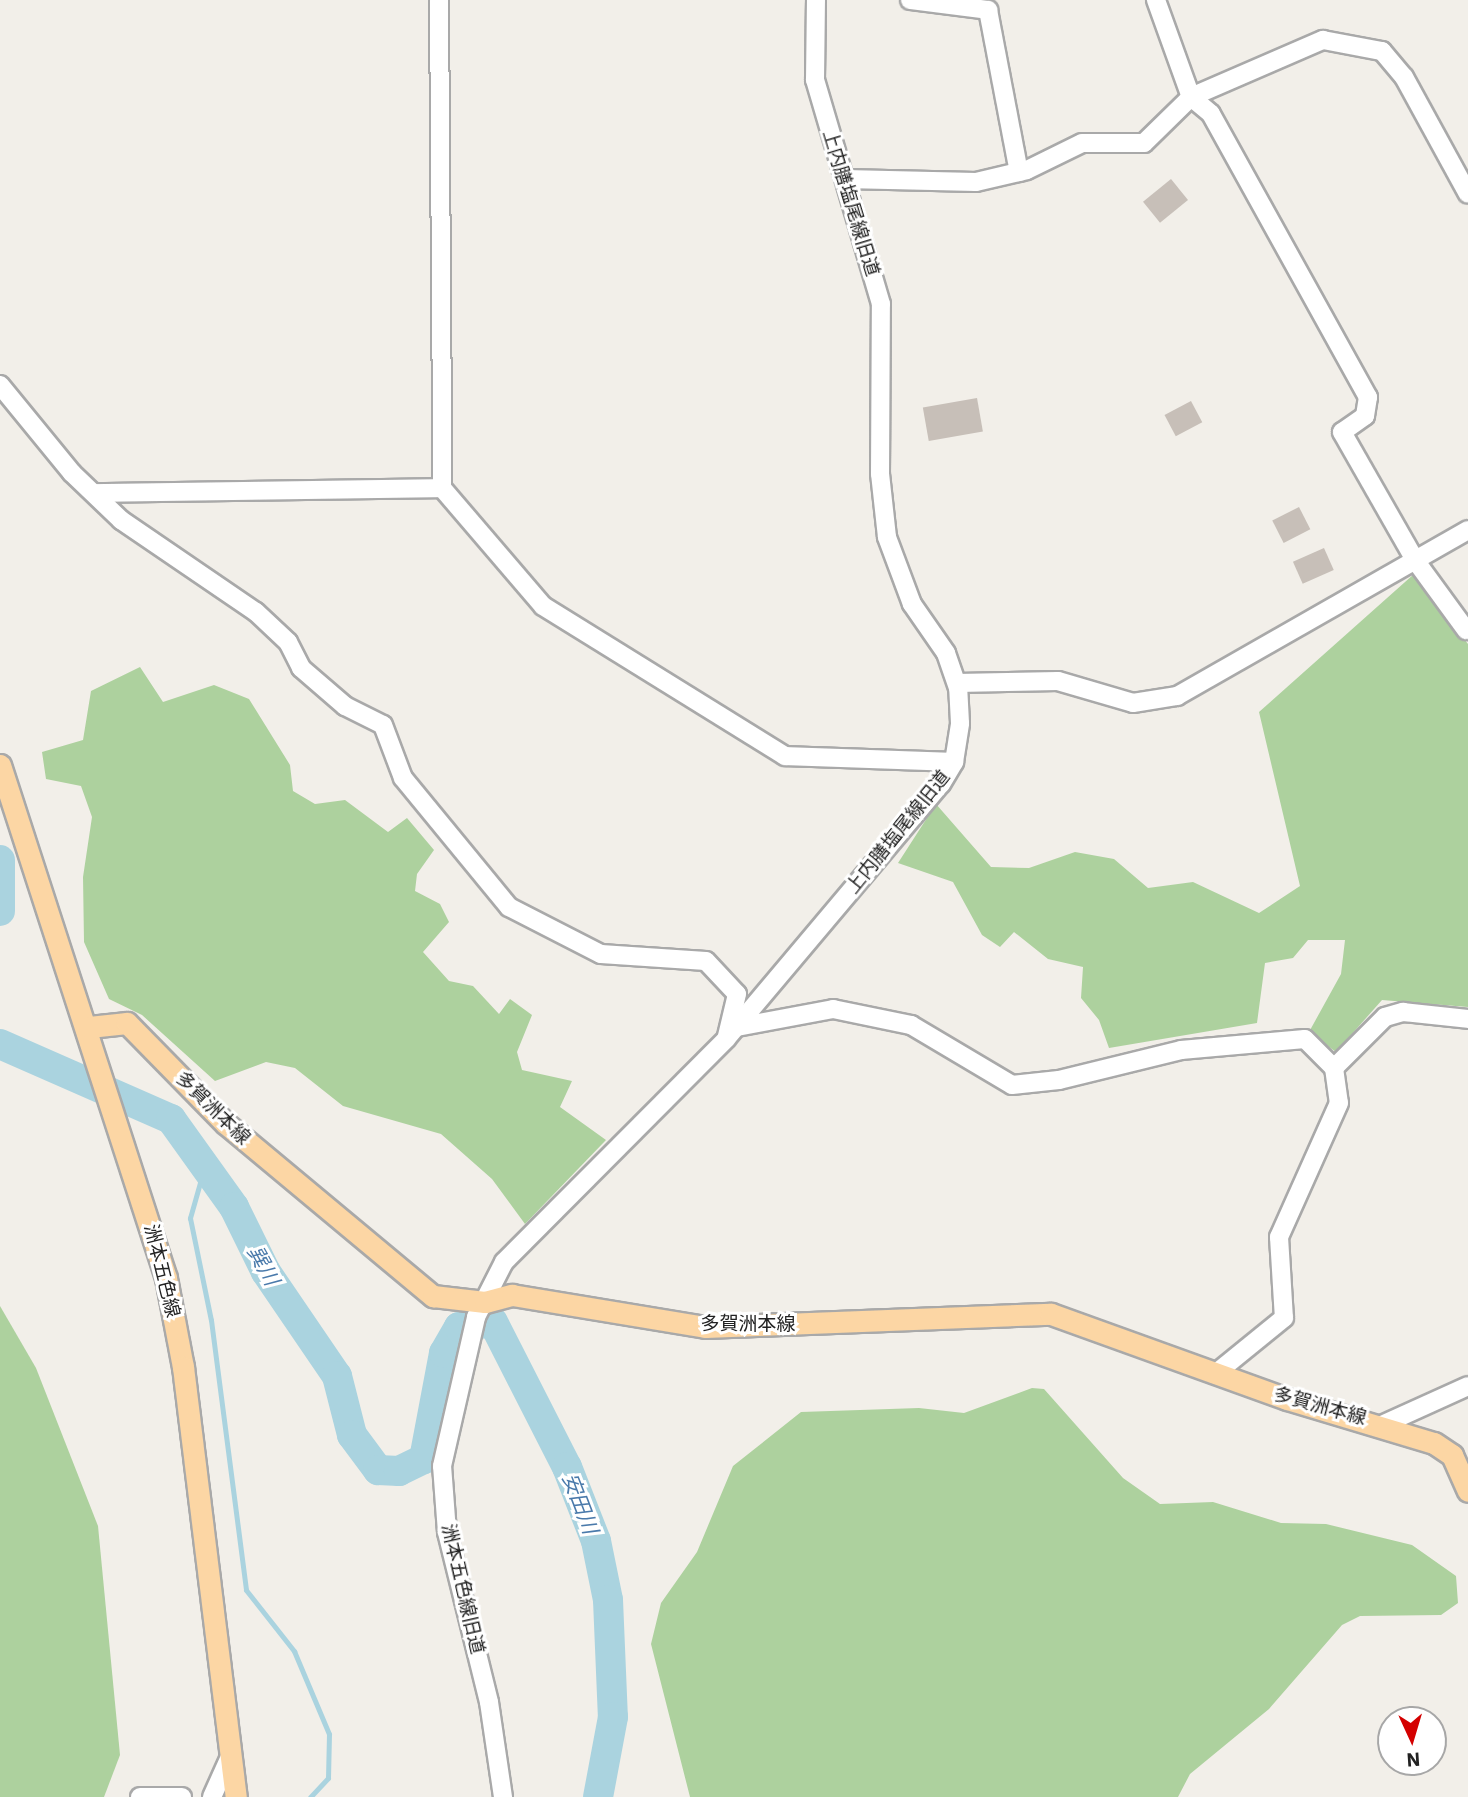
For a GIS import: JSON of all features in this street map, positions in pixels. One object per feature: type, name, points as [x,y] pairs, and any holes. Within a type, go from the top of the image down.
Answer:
[{"type":"main road","name":"洲本五色線","points":[[0,765],[119,1116],[166,1278],[183,1367],[229,1759],[236,1797]]},
{"type":"main road","name":"多賀洲本線","points":[[89,1027],[127,1023],[225,1123],[411,1281],[433,1296],[480,1310],[512,1295],[705,1327],[1051,1314],[1216,1374],[1384,1424],[1452,1455],[1468,1491]]},
{"type":"street","points":[[439,0],[442,488],[543,606],[785,756],[954,762]]},
{"type":"street","name":"上内膳塩尾線旧道","points":[[480,1310],[504,1262],[732,1033],[954,762],[960,723],[957,683],[946,653],[912,604],[887,537],[880,474],[881,304],[816,80],[816,0]]},
{"type":"street","points":[[910,0],[988,10],[1019,172]]},
{"type":"street","points":[[1156,0],[1191,97],[1211,114],[1368,397],[1365,416],[1342,432],[1415,560],[1466,630]]},
{"type":"street","points":[[845,179],[976,182],[1019,172],[1082,143],[1144,143],[1191,97],[1323,40],[1382,51],[1404,77],[1468,194]]},
{"type":"street","points":[[0,385],[72,473],[97,494],[121,520],[256,612],[288,642],[301,668],[345,706],[383,725],[403,778],[509,907],[601,954],[706,961],[737,993],[732,1033],[833,1009],[898,1023],[1012,1085],[1059,1080],[1181,1050],[1305,1039],[1334,1068],[1339,1103],[1279,1237],[1284,1318],[1216,1374]]},
{"type":"street","points":[[97,494],[442,488]]},
{"type":"street","points":[[957,683],[1058,681],[1133,703],[1177,696],[1468,530]]},
{"type":"street","points":[[1334,1068],[1385,1017],[1403,1012],[1468,1019]]},
{"type":"street","name":"洲本五色線旧道","points":[[480,1310],[475,1340],[442,1466],[447,1532],[489,1702],[503,1797]]},
{"type":"street","points":[[1384,1424],[1468,1386]]},
{"type":"street","points":[[212,1797],[229,1759]]},
{"type":"street","points":[[140,1797],[182,1797]]},
{"type":"green space","points":[[1414,574],[1468,644],[1468,1007],[1382,1000],[1336,1052],[1309,1032],[1341,974],[1345,940],[1308,940],[1293,958],[1265,963],[1257,1023],[1109,1048],[1099,1020],[1081,998],[1083,967],[1048,959],[1014,932],[1000,947],[982,935],[953,882],[898,863],[936,804],[991,867],[1029,868],[1075,852],[1114,859],[1148,888],[1193,882],[1259,913],[1300,886],[1259,712]]},
{"type":"green space","points":[[140,667],[163,702],[214,685],[249,699],[290,765],[293,791],[315,804],[345,800],[388,832],[407,818],[434,850],[417,874],[415,891],[440,904],[449,922],[423,952],[449,981],[473,986],[499,1014],[510,999],[532,1015],[517,1052],[522,1070],[572,1081],[560,1107],[606,1140],[525,1224],[492,1179],[441,1134],[343,1106],[295,1068],[266,1062],[215,1081],[142,1015],[109,999],[84,942],[83,877],[92,817],[81,786],[46,779],[42,752],[83,740],[91,691]]},
{"type":"green space","points":[[0,1306],[36,1368],[98,1526],[120,1755],[104,1797],[0,1797]]},
{"type":"green space","points":[[1032,1388],[1044,1389],[1123,1478],[1160,1504],[1213,1502],[1281,1523],[1326,1524],[1412,1545],[1456,1576],[1458,1603],[1441,1615],[1360,1616],[1342,1625],[1269,1709],[1190,1774],[1178,1797],[690,1797],[651,1644],[661,1603],[697,1552],[733,1466],[801,1412],[919,1408],[964,1413]]},
{"type":"building","points":[[1171,179],[1188,200],[1160,223],[1143,202]]},
{"type":"building","points":[[977,398],[983,431],[929,441],[923,408]]},
{"type":"building","points":[[1191,401],[1202,422],[1176,436],[1165,415]]},
{"type":"building","points":[[1299,507],[1310,529],[1284,543],[1272,521]]},
{"type":"building","points":[[1324,548],[1334,570],[1303,584],[1293,562]]},
{"type":"waterway","name":"巽川","points":[[0,860],[0,911]]},
{"type":"waterway","name":"巽川","points":[[0,1044],[171,1119],[234,1207],[266,1272],[337,1376],[352,1435],[378,1470],[399,1471],[424,1459],[444,1353],[459,1327],[493,1322],[567,1467],[596,1541],[608,1600],[613,1717],[598,1797]]},
{"type":"waterway","points":[[203,1172],[190,1218],[211,1320],[246,1590],[294,1651],[329,1734],[328,1778],[310,1797]]},
{"type":"water label","name":"安田川","points":[[581,1503]]}]
